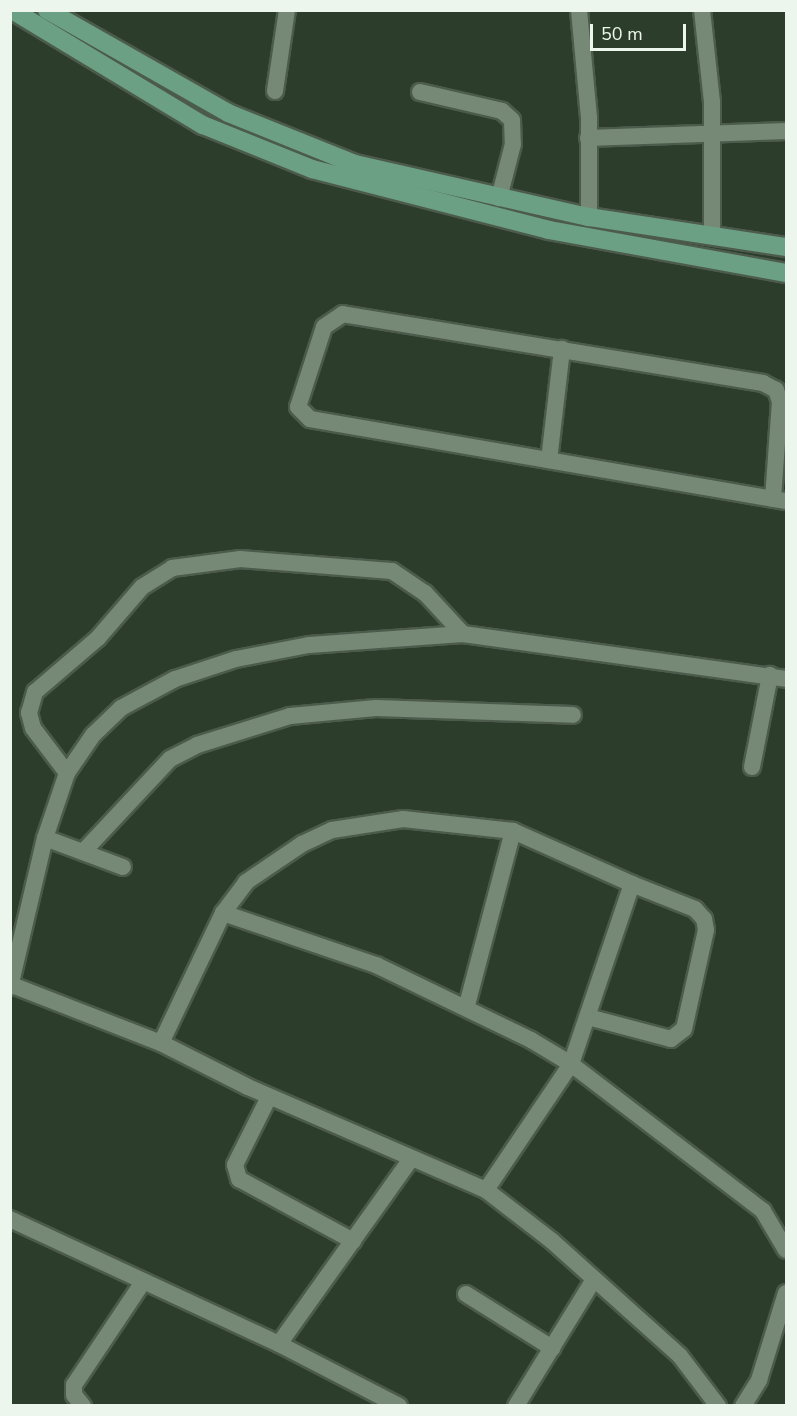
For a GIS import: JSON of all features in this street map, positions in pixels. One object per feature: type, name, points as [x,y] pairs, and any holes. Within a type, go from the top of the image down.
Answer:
[{"type":"main road","points":[[12,10],[203,124],[301,165],[549,230],[786,273]]},
{"type":"main road","points":[[46,10],[228,113],[355,164],[589,217],[786,248]]},
{"type":"street","points":[[275,91],[287,10]]},
{"type":"street","points":[[579,10],[588,138],[589,217]]},
{"type":"street","points":[[702,10],[712,102],[712,236]]},
{"type":"street","points":[[420,92],[502,111],[512,120],[513,144],[499,198]]},
{"type":"street","points":[[588,138],[786,131]]},
{"type":"street","points":[[343,314],[562,348],[763,384],[776,390],[780,402],[780,500],[549,460],[310,420],[298,407],[324,327],[343,314]]},
{"type":"street","points":[[549,460],[562,348]]},
{"type":"street","points":[[67,773],[33,728],[29,714],[35,692],[98,638],[142,586],[172,568],[240,559],[392,571],[425,593],[463,634]]},
{"type":"street","points":[[718,1406],[680,1356],[594,1279],[486,1190],[270,1096],[161,1043],[11,986],[45,838],[67,773],[93,735],[121,708],[175,679],[236,659],[309,645],[463,634],[786,679]]},
{"type":"street","points":[[752,767],[770,675]]},
{"type":"street","points":[[83,852],[170,759],[197,745],[290,716],[376,708],[573,715]]},
{"type":"street","points":[[161,1043],[224,913],[246,882],[302,844],[342,827],[403,819],[513,831],[632,884],[695,909],[704,919],[706,930],[684,1029],[671,1040],[588,1017]]},
{"type":"street","points":[[467,1005],[513,831]]},
{"type":"street","points":[[45,838],[123,867]]},
{"type":"street","points":[[486,1190],[571,1065],[632,884]]},
{"type":"street","points":[[224,913],[344,952],[467,1005],[571,1065],[763,1211],[786,1250]]},
{"type":"street","points":[[270,1096],[235,1165],[239,1179],[353,1241]]},
{"type":"street","points":[[279,1344],[411,1159]]},
{"type":"street","points":[[10,1219],[279,1344],[399,1406]]},
{"type":"street","points":[[516,1406],[594,1279]]},
{"type":"street","points":[[83,1406],[74,1395],[74,1385],[143,1281]]},
{"type":"street","points":[[743,1406],[759,1380],[786,1293]]},
{"type":"street","points":[[466,1294],[552,1348]]}]
